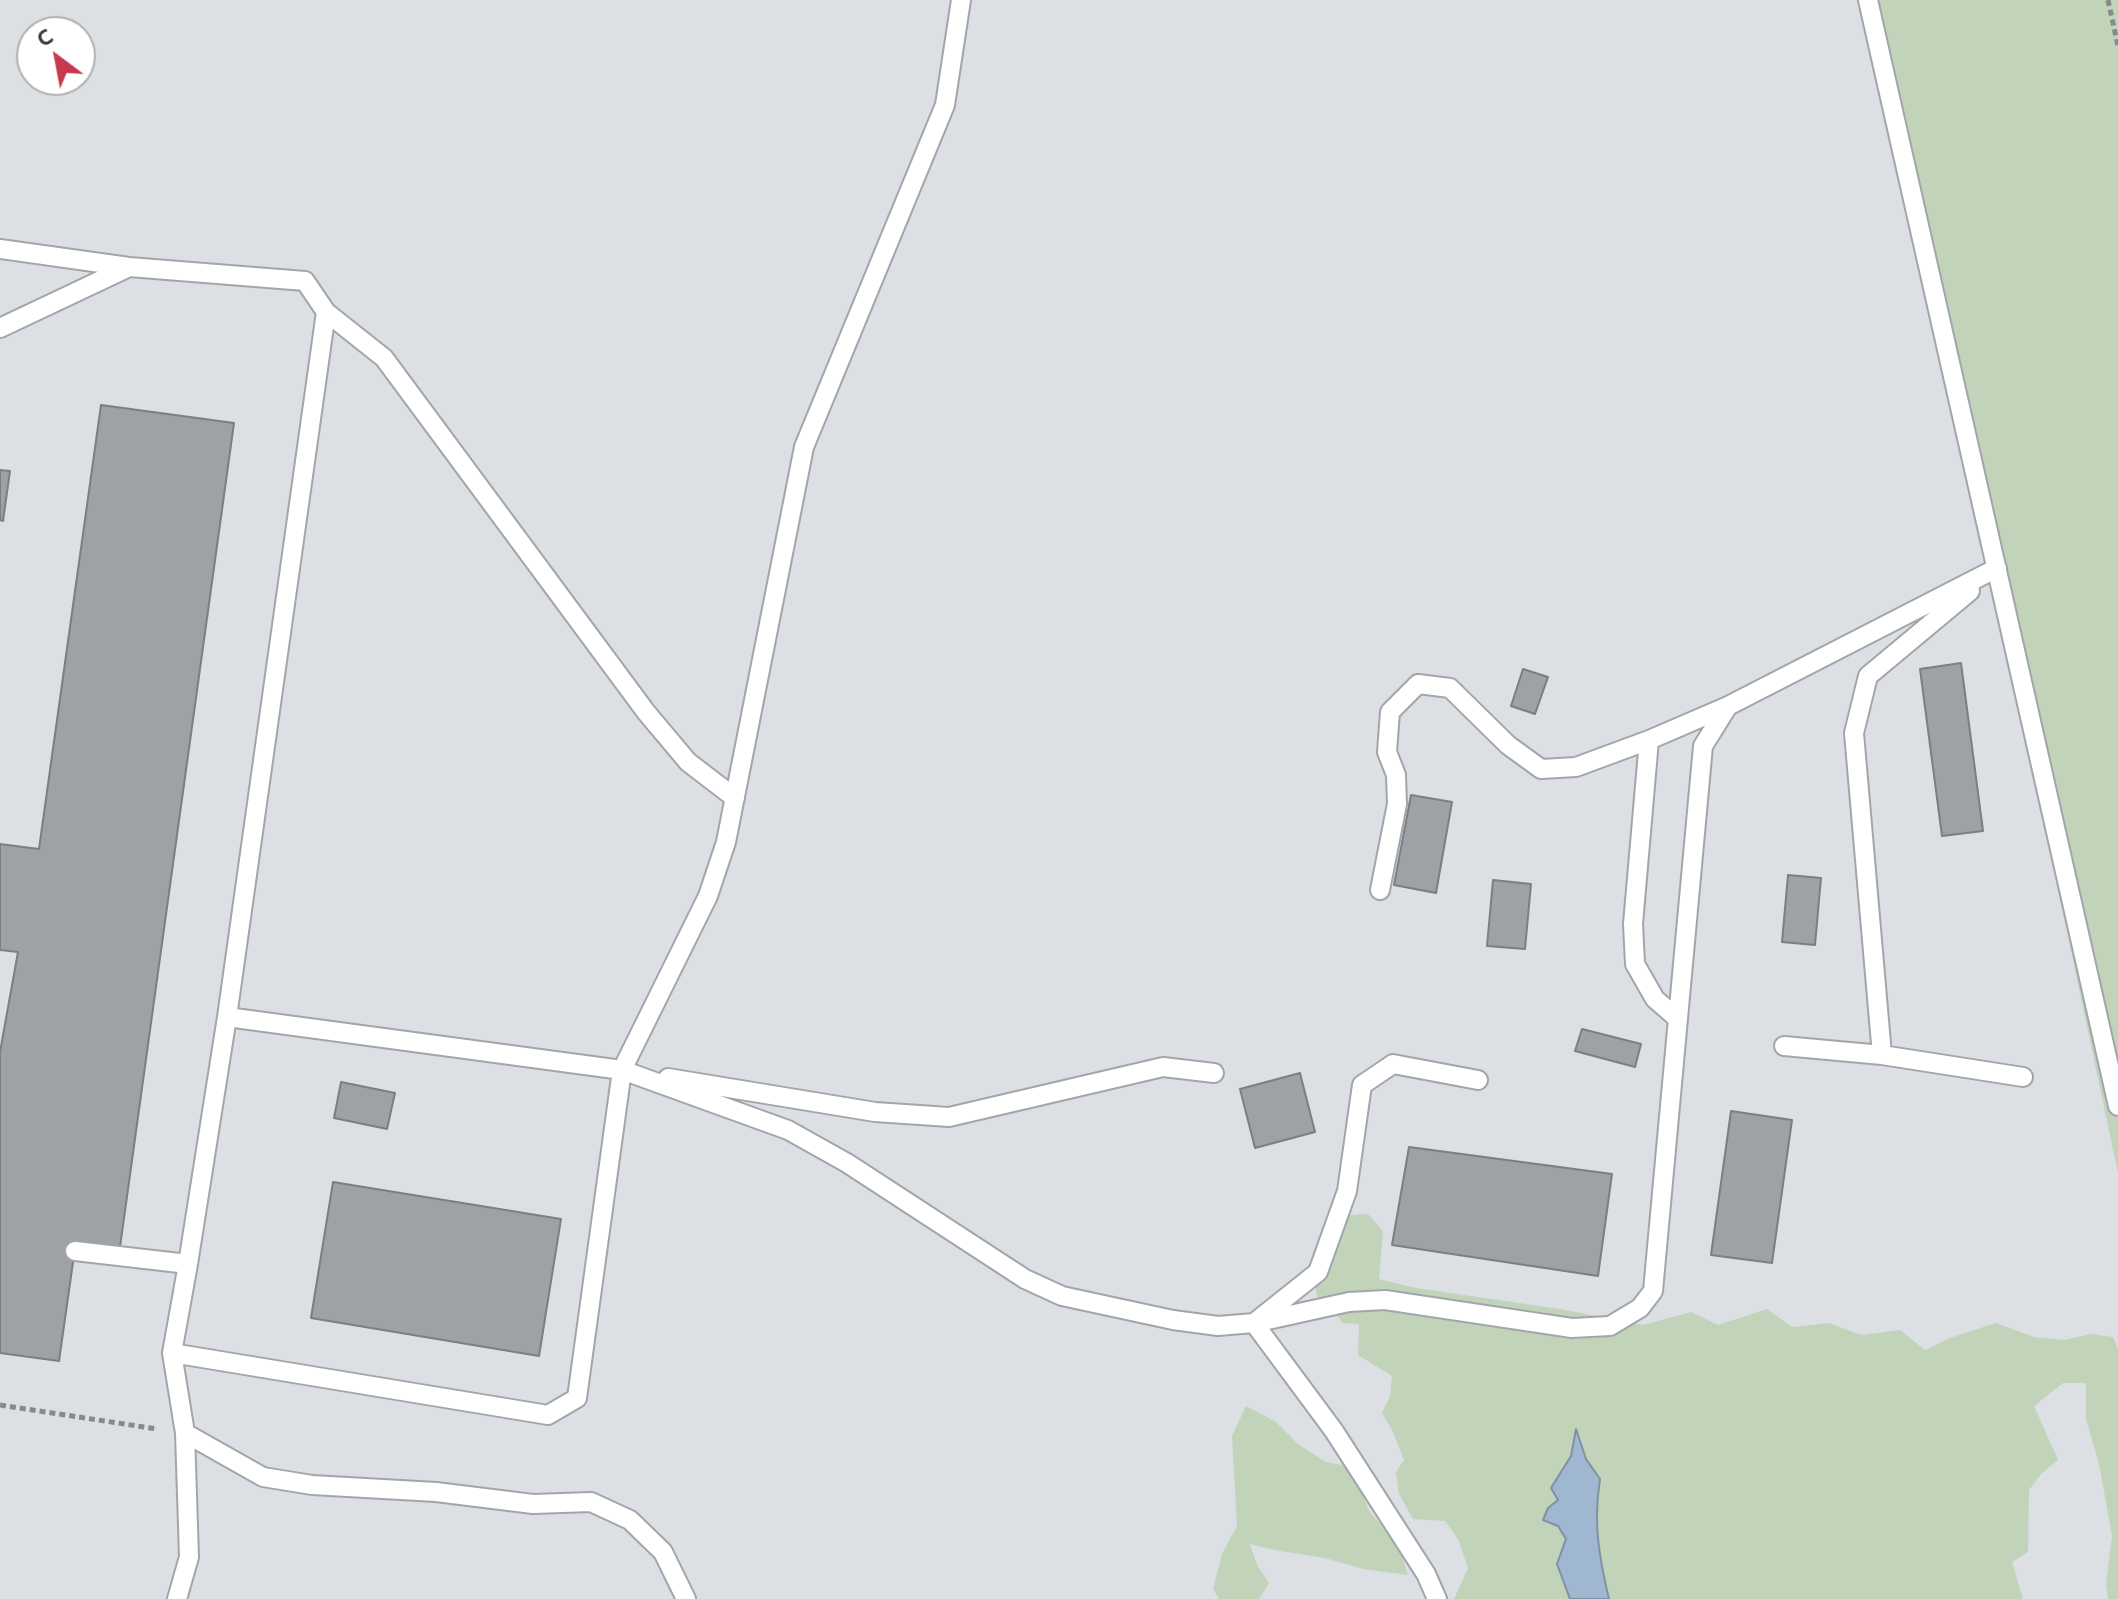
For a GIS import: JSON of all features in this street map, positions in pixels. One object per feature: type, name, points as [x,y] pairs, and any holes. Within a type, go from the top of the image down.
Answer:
[{"type":"lane","points":[[172,1353],[548,1415],[577,1398],[622,1070],[708,896],[726,842],[804,447],[945,105],[961,0]]},
{"type":"lane","points":[[1868,0],[2118,1106]]},
{"type":"lane","points":[[0,249],[129,267],[305,281],[326,312],[384,358],[646,712],[688,762],[735,798]]},
{"type":"lane","points":[[0,328],[129,267]]},
{"type":"lane","points":[[177,1599],[189,1557],[185,1433],[172,1353],[227,1017],[326,312]]},
{"type":"lane","points":[[1380,890],[1397,804],[1396,775],[1387,752],[1390,712],[1418,684],[1450,688],[1508,745],[1541,769],[1576,767],[1728,706],[1997,568]]},
{"type":"lane","points":[[1882,1055],[1854,733],[1868,676],[1997,568]]},
{"type":"lane","points":[[622,1070],[788,1130],[847,1163],[1025,1279],[1062,1296],[1173,1320],[1218,1326],[1254,1323],[1349,1302],[1385,1300],[1572,1328],[1610,1326],[1640,1308],[1653,1291],[1703,746],[1728,706]]},
{"type":"lane","points":[[1649,740],[1633,924],[1635,964],[1655,999],[1678,1019]]},
{"type":"lane","points":[[227,1017],[622,1070],[875,1112],[949,1117],[1163,1067],[1214,1073]]},
{"type":"lane","points":[[1784,1046],[1882,1055],[2023,1077]]},
{"type":"lane","points":[[1254,1323],[1318,1272],[1347,1191],[1362,1085],[1393,1064],[1478,1080]]},
{"type":"lane","points":[[75,1251],[188,1264]]},
{"type":"lane","points":[[1254,1323],[1334,1431],[1426,1574],[1437,1599]]},
{"type":"lane","points":[[185,1433],[263,1477],[312,1485],[436,1492],[533,1504],[591,1502],[630,1520],[663,1552],[686,1599]]},
{"type":"path","points":[[2108,0],[2118,46]]},
{"type":"path","points":[[0,1405],[185,1433]]},
{"type":"green space","points":[[1870,0],[2118,0],[2118,1173]]},
{"type":"green space","points":[[1368,1214],[1383,1231],[1379,1279],[1416,1288],[1560,1309],[1643,1325],[1691,1312],[1718,1325],[1767,1309],[1792,1327],[1829,1323],[1861,1335],[1900,1330],[1925,1350],[1996,1323],[2034,1337],[2064,1340],[2091,1334],[2113,1337],[2118,1349],[2118,1599],[2108,1599],[2106,1584],[2112,1536],[2099,1464],[2086,1419],[2086,1383],[2063,1383],[2034,1406],[2058,1460],[2041,1474],[2029,1490],[2028,1552],[2012,1562],[2023,1599],[1609,1599],[1597,1525],[1600,1479],[1586,1459],[1576,1431],[1571,1456],[1551,1488],[1558,1500],[1548,1508],[1566,1539],[1557,1564],[1570,1599],[1454,1599],[1468,1568],[1458,1539],[1445,1521],[1413,1519],[1399,1494],[1396,1472],[1404,1460],[1382,1413],[1390,1396],[1392,1376],[1358,1355],[1359,1324],[1342,1323],[1336,1312],[1317,1296],[1313,1276],[1330,1267],[1330,1244],[1325,1224],[1349,1215]]},
{"type":"green space","points":[[1246,1406],[1276,1422],[1299,1445],[1326,1462],[1347,1466],[1359,1485],[1369,1511],[1398,1544],[1408,1575],[1363,1569],[1325,1558],[1250,1544],[1257,1565],[1269,1583],[1259,1599],[1219,1599],[1213,1589],[1222,1554],[1237,1526],[1232,1436]]},
{"type":"water","points":[[1576,1429],[1586,1459],[1600,1479],[1598,1539],[1609,1599],[1570,1599],[1557,1564],[1566,1539],[1558,1526],[1543,1520],[1548,1508],[1558,1500],[1551,1488],[1571,1456]]},
{"type":"building","points":[[101,405],[234,423],[120,1247],[76,1241],[59,1361],[0,1353],[0,1052],[18,952],[0,950],[0,844],[39,849]]},
{"type":"building","points":[[0,470],[10,471],[3,521],[0,520]]},
{"type":"building","points":[[1961,663],[1983,831],[1942,836],[1920,669]]},
{"type":"building","points":[[1523,669],[1548,677],[1535,714],[1511,706]]},
{"type":"building","points":[[1411,795],[1452,802],[1436,893],[1394,885]]},
{"type":"building","points":[[1788,875],[1821,878],[1815,945],[1782,942]]},
{"type":"building","points":[[1493,880],[1531,884],[1525,949],[1487,946]]},
{"type":"building","points":[[1582,1029],[1641,1044],[1635,1067],[1575,1051]]},
{"type":"building","points":[[1300,1073],[1315,1132],[1255,1148],[1240,1089]]},
{"type":"building","points":[[341,1082],[395,1093],[387,1129],[334,1118]]},
{"type":"building","points":[[1731,1111],[1792,1120],[1772,1263],[1711,1255]]},
{"type":"building","points":[[1409,1147],[1612,1174],[1598,1276],[1392,1245]]},
{"type":"building","points":[[333,1182],[561,1219],[539,1356],[311,1318]]}]
